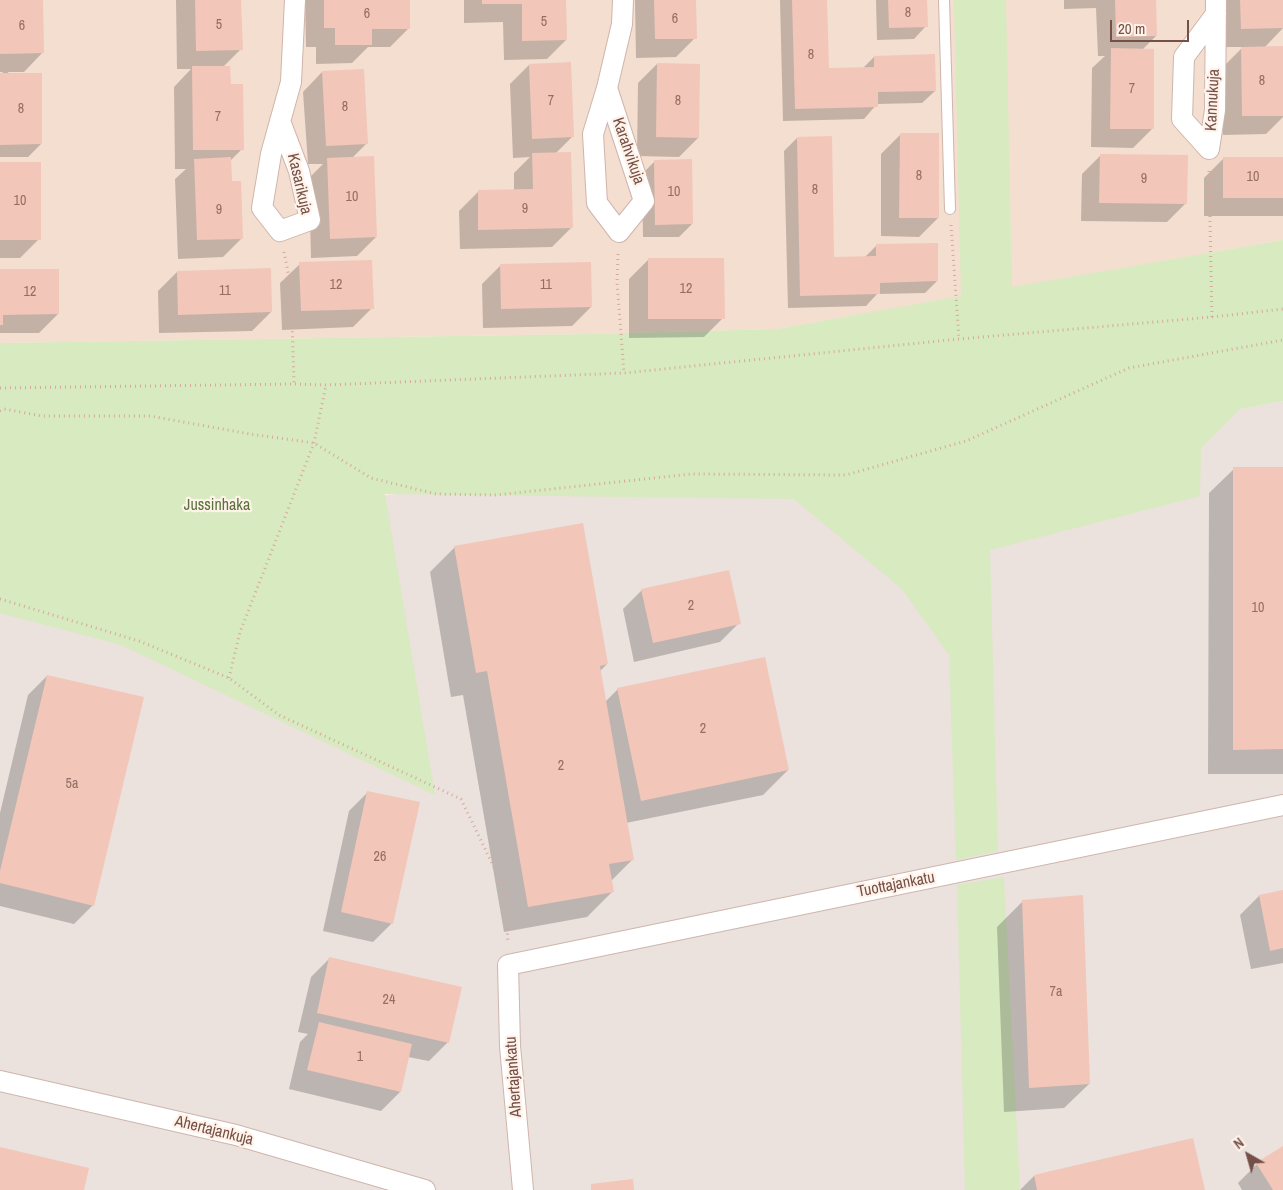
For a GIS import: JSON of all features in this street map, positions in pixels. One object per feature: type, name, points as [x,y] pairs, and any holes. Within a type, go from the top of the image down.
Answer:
[{"type":"street","name":"Kasarikuja","points":[[280,121],[299,171],[310,220],[280,231],[262,208],[271,154],[290,82],[295,0]]},
{"type":"street","name":"Karahvikuja","points":[[607,88],[644,201],[619,232],[597,203],[593,134],[607,88],[622,24],[623,0]]},
{"type":"street","name":"Kannukuja","points":[[1209,149],[1182,119],[1184,57],[1216,7]]},
{"type":"street","name":"Kannukuja","points":[[1209,149],[1215,110],[1216,7]]},
{"type":"street","name":"Tuottajankatu","points":[[508,964],[1283,805]]},
{"type":"street","name":"Ahertajankatu","points":[[508,964],[510,1046],[523,1190]]},
{"type":"street","name":"Ahertajankuja","points":[[0,1082],[236,1135],[425,1190]]},
{"type":"lane","points":[[944,0],[950,209]]},
{"type":"path","points":[[1209,149],[1212,317]]},
{"type":"path","points":[[950,209],[959,339]]},
{"type":"path","points":[[280,231],[291,287],[294,384]]},
{"type":"path","points":[[619,232],[617,282],[624,373]]},
{"type":"path","points":[[0,388],[326,385],[624,373],[1283,309]]},
{"type":"path","points":[[0,411],[4,409],[42,416],[150,416],[250,434],[314,443],[371,478],[436,494],[496,495],[691,474],[846,475],[966,441],[1129,368],[1283,340]]},
{"type":"path","points":[[229,678],[240,632],[314,443],[326,385]]},
{"type":"path","points":[[0,599],[139,641],[229,678],[279,715],[461,799],[505,890],[508,964]]},
{"type":"shaded area","points":[[0,0],[1283,0],[1283,240],[777,329],[588,334],[0,343]]},
{"type":"shaded area","points":[[1283,401],[1283,1190],[0,1190],[0,534],[1240,409]]},
{"type":"green space","name":"Jussinhaka","points":[[954,0],[1006,0],[1012,287],[1283,240],[1283,401],[1240,409],[1201,448],[1200,496],[990,550],[998,851],[956,860],[949,655],[902,589],[794,499],[385,494],[435,795],[121,645],[0,613],[0,343],[588,334],[777,329],[961,296]]},
{"type":"green space","points":[[1004,877],[1020,1190],[965,1190],[957,885]]},
{"type":"building","points":[[0,0],[43,0],[44,53],[0,54]]},
{"type":"building","points":[[195,0],[241,0],[243,50],[196,51]]},
{"type":"building","points":[[324,0],[410,0],[410,29],[372,29],[372,45],[335,45],[335,28],[324,28]]},
{"type":"building","points":[[482,0],[566,0],[567,40],[522,41],[522,4],[482,4]]},
{"type":"building","points":[[654,0],[696,0],[697,39],[655,39]]},
{"type":"building","points":[[792,0],[827,0],[829,68],[874,67],[874,56],[935,54],[936,91],[878,92],[878,107],[795,109]]},
{"type":"building","points":[[888,0],[927,0],[928,27],[889,28]]},
{"type":"building","points":[[1115,0],[1156,0],[1157,36],[1116,37]]},
{"type":"building","points":[[1240,0],[1283,0],[1283,28],[1241,29]]},
{"type":"building","points":[[1283,46],[1283,116],[1242,116],[1241,47]]},
{"type":"building","points":[[1111,48],[1154,49],[1154,129],[1110,129]]},
{"type":"building","points":[[571,62],[574,137],[532,139],[529,64]]},
{"type":"building","points":[[657,63],[700,64],[699,138],[656,137]]},
{"type":"building","points":[[192,66],[230,66],[231,84],[243,84],[244,150],[193,150]]},
{"type":"building","points":[[364,69],[368,144],[326,146],[322,71]]},
{"type":"building","points":[[0,73],[42,73],[42,144],[0,145]]},
{"type":"building","points":[[900,133],[939,133],[939,218],[899,218]]},
{"type":"building","points":[[832,136],[834,257],[876,256],[876,244],[938,243],[938,281],[880,283],[880,294],[800,296],[797,137]]},
{"type":"building","points":[[571,152],[573,228],[478,230],[478,190],[533,189],[532,153]]},
{"type":"building","points":[[1100,154],[1188,155],[1187,204],[1099,203]]},
{"type":"building","points":[[374,156],[377,237],[330,239],[327,158]]},
{"type":"building","points":[[231,157],[232,181],[241,181],[243,239],[197,240],[194,159]]},
{"type":"building","points":[[1223,157],[1283,157],[1283,198],[1223,198]]},
{"type":"building","points":[[692,159],[693,224],[655,225],[654,160]]},
{"type":"building","points":[[0,162],[41,162],[41,240],[0,240]]},
{"type":"building","points":[[648,258],[724,258],[725,319],[648,319]]},
{"type":"building","points":[[372,260],[374,309],[301,311],[299,262]]},
{"type":"building","points":[[591,262],[592,307],[501,309],[500,264]]},
{"type":"building","points":[[271,268],[272,312],[178,315],[177,271]]},
{"type":"building","points":[[0,269],[59,269],[59,314],[3,315],[3,325],[0,325]]},
{"type":"building","points":[[1233,467],[1283,467],[1283,749],[1233,750]]},
{"type":"building","points":[[583,523],[608,664],[600,666],[634,860],[609,864],[614,892],[528,907],[487,671],[476,673],[454,546]]},
{"type":"building","points":[[729,570],[741,624],[653,643],[641,589]]},
{"type":"building","points":[[765,657],[789,770],[641,801],[617,688]]},
{"type":"building","points":[[47,675],[144,697],[94,906],[0,883],[0,871]]},
{"type":"building","points":[[367,791],[420,802],[393,924],[341,912]]},
{"type":"building","points":[[1283,890],[1283,948],[1270,951],[1259,895]]},
{"type":"building","points":[[1083,895],[1090,1084],[1029,1088],[1022,900]]},
{"type":"building","points":[[329,957],[462,987],[449,1043],[317,1013]]},
{"type":"building","points":[[319,1022],[412,1044],[401,1092],[307,1070]]},
{"type":"building","points":[[1193,1138],[1205,1190],[1037,1190],[1034,1175]]},
{"type":"building","points":[[1283,1146],[1283,1190],[1273,1190],[1256,1163]]},
{"type":"building","points":[[0,1147],[89,1168],[84,1190],[0,1190]]},
{"type":"building","points":[[633,1179],[634,1190],[591,1190],[591,1184]]}]
